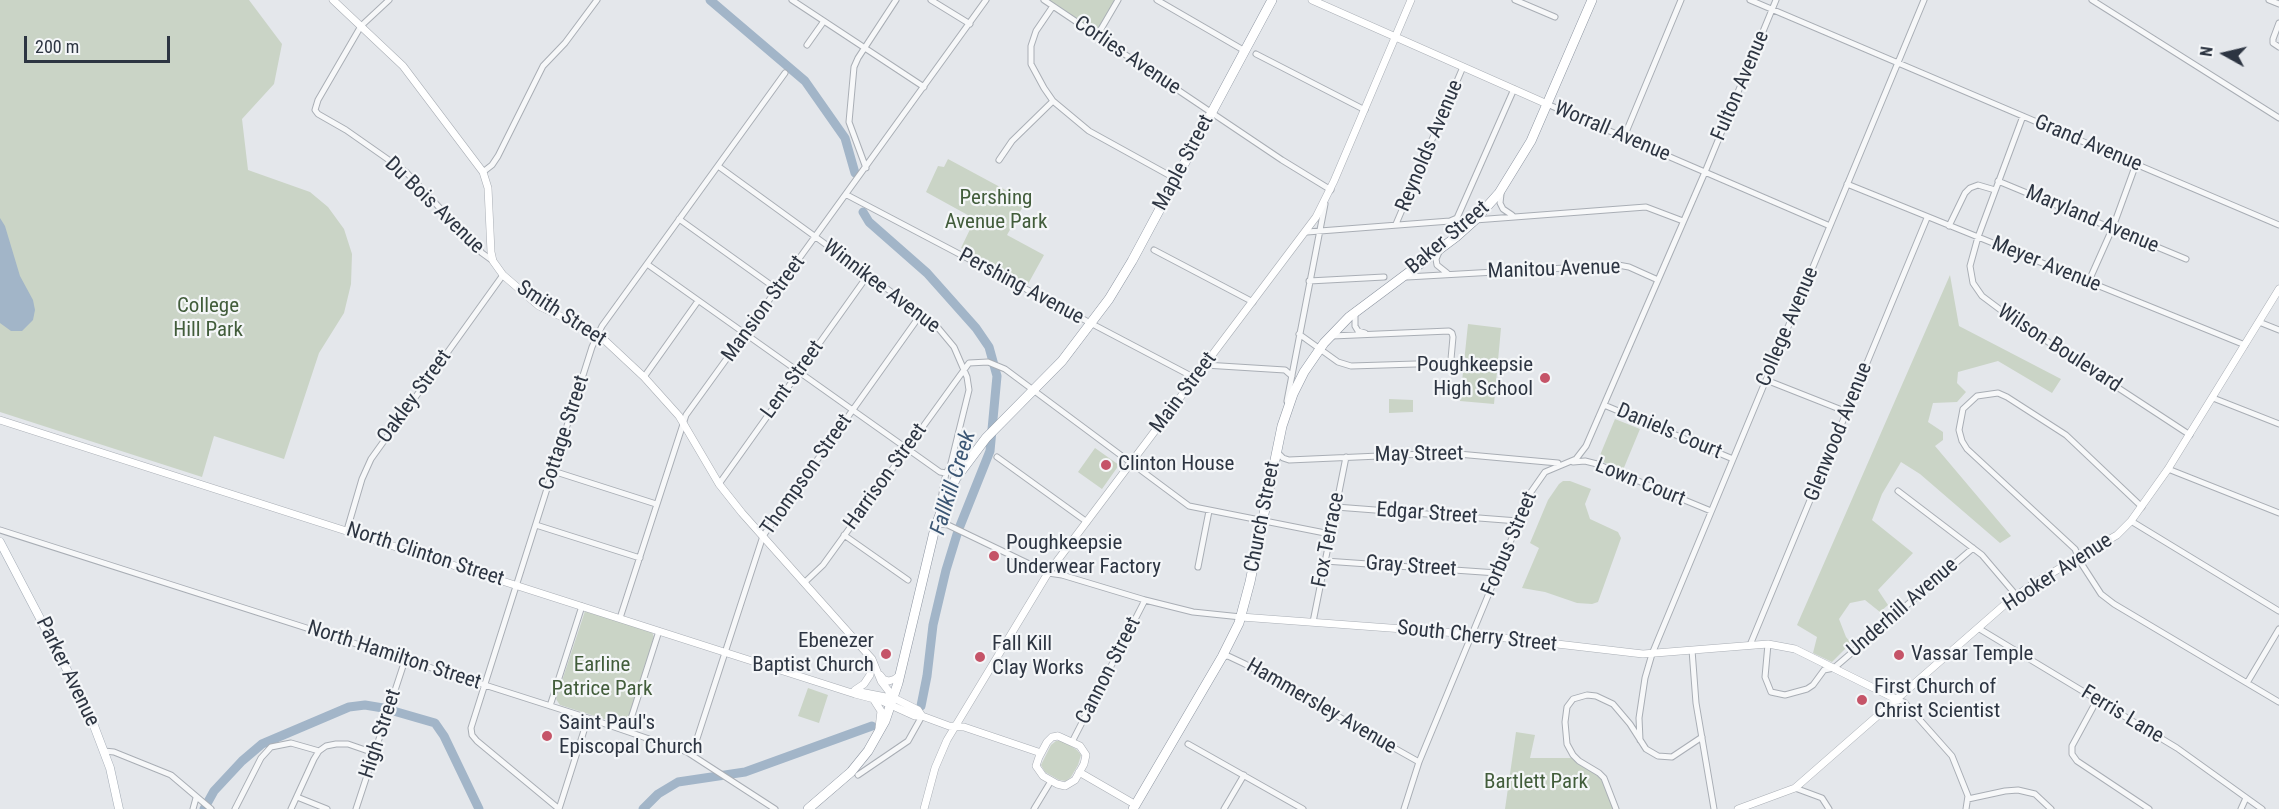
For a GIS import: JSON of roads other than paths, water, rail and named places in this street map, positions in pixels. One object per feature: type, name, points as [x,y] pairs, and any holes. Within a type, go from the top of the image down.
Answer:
[{"type":"highway","name":"Maple Street","points":[[997,426],[1062,361],[1092,324],[1124,276],[1272,0]]},
{"type":"highway","name":"Baker Street","points":[[1284,418],[1299,381],[1330,336],[1357,311],[1442,248],[1475,220],[1504,186],[1527,149],[1592,0]]},
{"type":"highway","name":"Church Street","points":[[1137,808],[1222,657],[1241,617],[1284,418]]},
{"type":"highway","name":"Winnikee Avenue","points":[[808,809],[839,785],[860,762],[877,736],[893,701],[937,523],[945,501],[966,463],[997,426]]},
{"type":"main road","name":"Parker Avenue","points":[[0,542],[85,701],[104,751],[119,809]]},
{"type":"street","name":"Smith Street","points":[[333,0],[412,76],[483,171],[488,188],[489,237],[493,261],[503,274],[539,306],[598,334],[644,377],[680,416],[719,484],[874,661],[893,701]]},
{"type":"street","points":[[362,26],[388,0]]},
{"type":"street","points":[[483,171],[492,165],[498,156],[543,66],[565,43],[597,0]]},
{"type":"street","points":[[792,0],[924,87]]},
{"type":"street","points":[[866,168],[848,118],[854,67],[896,0]]},
{"type":"street","points":[[931,0],[970,24]]},
{"type":"street","name":"Mansion Street","points":[[620,618],[687,415],[986,0]]},
{"type":"street","name":"Corlies Avenue","points":[[1044,0],[1282,160],[1331,190]]},
{"type":"street","points":[[1097,36],[1118,0]]},
{"type":"street","points":[[1157,0],[1245,51]]},
{"type":"street","name":"Worrall Avenue","points":[[1312,0],[1830,226]]},
{"type":"street","name":"Main Street","points":[[924,809],[939,757],[955,726],[1048,573],[1307,232],[1331,190],[1411,0]]},
{"type":"street","points":[[1515,0],[1555,17]]},
{"type":"street","points":[[1624,137],[1681,0]]},
{"type":"street","name":"Grand Avenue","points":[[1750,0],[2279,225]]},
{"type":"street","name":"Fulton Avenue","points":[[1705,172],[1776,0]]},
{"type":"street","name":"College Avenue","points":[[1640,740],[1639,718],[1645,678],[1652,654],[1924,0]]},
{"type":"street","points":[[2092,0],[2279,118]]},
{"type":"street","points":[[2269,0],[2279,4]]},
{"type":"street","points":[[1053,6],[1036,31],[1031,53],[1034,72],[1053,100],[1089,131],[1176,179]]},
{"type":"street","points":[[807,45],[824,21]]},
{"type":"street","points":[[2279,23],[2273,43],[2279,47]]},
{"type":"street","name":"Du Bois Avenue","points":[[362,26],[315,105],[315,110],[406,172],[482,253],[493,261]]},
{"type":"street","points":[[1256,54],[1365,110]]},
{"type":"street","name":"Reynolds Avenue","points":[[1396,224],[1463,67]]},
{"type":"street","name":"Cottage Street","points":[[559,809],[473,737],[471,728],[484,685],[598,334],[785,73]]},
{"type":"street","points":[[1307,232],[1457,218],[1514,89]]},
{"type":"street","points":[[999,160],[1012,141],[1053,100]]},
{"type":"street","name":"Wilson Boulevard","points":[[2023,116],[1978,237],[1972,258],[1973,283],[1982,296],[2010,318],[2190,435]]},
{"type":"street","points":[[2088,283],[2136,164]]},
{"type":"street","name":"Winnikee Avenue","points":[[718,166],[921,314],[945,334],[954,347],[969,383],[968,395],[950,467],[946,472],[937,523]]},
{"type":"street","name":"Forbus Street","points":[[1404,809],[1419,762],[1518,521],[1539,479],[1553,467],[1576,459],[1582,453],[1705,172]]},
{"type":"street","name":"Maryland Avenue","points":[[1998,181],[2186,259]]},
{"type":"street","name":"Meyer Avenue","points":[[1847,184],[2245,345]]},
{"type":"street","name":"Maryland Avenue","points":[[1949,226],[1965,193],[1970,188],[1978,184],[1995,190]]},
{"type":"street","points":[[1504,186],[1500,202],[1507,213],[1513,216]]},
{"type":"street","name":"Pershing Avenue","points":[[847,195],[1195,378]]},
{"type":"street","name":"Church Street","points":[[1284,418],[1325,201]]},
{"type":"street","points":[[1475,220],[1646,207],[1683,221]]},
{"type":"street","name":"Glenwood Avenue","points":[[1750,645],[1927,218]]},
{"type":"street","points":[[679,219],[778,290]]},
{"type":"street","points":[[1442,248],[1436,259],[1437,265],[1449,274]]},
{"type":"street","points":[[1155,250],[1253,302]]},
{"type":"street","points":[[647,264],[940,472],[946,472]]},
{"type":"street","name":"Manitou Avenue","points":[[1402,277],[1618,265],[1629,267],[1658,280]]},
{"type":"street","name":"Oakley Street","points":[[347,530],[362,479],[371,459],[503,274]]},
{"type":"street","name":"Lent Street","points":[[719,484],[868,276]]},
{"type":"street","points":[[1309,281],[1384,277]]},
{"type":"street","name":"Hooker Avenue","points":[[1738,809],[1795,788],[2016,595],[2117,535],[2131,521],[2169,470],[2279,289]]},
{"type":"street","points":[[644,377],[698,301]]},
{"type":"street","points":[[1357,311],[1354,318],[1356,328],[1361,332],[1370,333]]},
{"type":"street","name":"Thompson Street","points":[[692,754],[763,536],[921,314]]},
{"type":"street","points":[[2259,322],[2279,330]]},
{"type":"street","points":[[1299,334],[1338,362],[1351,366],[1444,363],[1451,359],[1453,337],[1451,332],[1330,336]]},
{"type":"street","points":[[1285,370],[1295,358]]},
{"type":"street","points":[[964,368],[969,363],[990,363],[998,366],[1189,506],[1330,534]]},
{"type":"street","points":[[1205,365],[1285,370],[1292,376]]},
{"type":"street","name":"Harrison Street","points":[[804,583],[823,565],[964,368]]},
{"type":"street","points":[[1766,380],[1847,412]]},
{"type":"street","points":[[2142,507],[2066,435],[2007,397],[1998,393],[1977,396],[1963,409],[1959,430],[1967,449],[2067,541],[2095,586],[2114,604],[2279,702]]},
{"type":"street","points":[[2213,398],[2279,424]]},
{"type":"street","name":"Daniels Court","points":[[1604,405],[1733,459]]},
{"type":"street","name":"North Clinton Street","points":[[0,420],[724,652],[869,697],[893,701]]},
{"type":"street","name":"May Street","points":[[1277,448],[1281,457],[1289,460],[1447,453],[1522,458],[1553,463],[1568,462]]},
{"type":"street","name":"Fox Terrace","points":[[1312,622],[1346,457]]},
{"type":"street","points":[[997,458],[1087,522]]},
{"type":"street","name":"Lown Court","points":[[1568,462],[1585,461],[1597,464],[1712,511]]},
{"type":"street","points":[[2169,470],[2279,513]]},
{"type":"street","points":[[553,471],[656,504]]},
{"type":"street","points":[[1898,491],[1973,548],[1994,568],[2016,595]]},
{"type":"street","name":"Edgar Street","points":[[1336,507],[1518,521]]},
{"type":"street","points":[[1198,567],[1209,511]]},
{"type":"street","points":[[2131,521],[2279,611]]},
{"type":"street","name":"South Cherry Street","points":[[937,523],[954,528],[1048,573],[1204,614],[1471,634],[1652,654],[1768,644],[1795,649],[1898,700]]},
{"type":"street","points":[[536,525],[640,558]]},
{"type":"street","name":"North Hamilton Street","points":[[0,530],[588,718],[692,754],[775,809]]},
{"type":"street","points":[[844,535],[908,580]]},
{"type":"street","name":"Underhill Avenue","points":[[1768,644],[1764,677],[1771,692],[1778,695],[1806,689],[1813,685],[1824,670],[1834,668],[1973,548]]},
{"type":"street","name":"Gray Street","points":[[1325,561],[1497,573]]},
{"type":"street","name":"Cannon Street","points":[[1072,742],[1145,600]]},
{"type":"street","points":[[550,706],[582,606]]},
{"type":"street","name":"Ferris Lane","points":[[1978,628],[2177,748],[2262,809]]},
{"type":"street","points":[[2247,683],[2279,629]]},
{"type":"street","points":[[627,731],[659,631]]},
{"type":"street","points":[[1692,650],[1695,692],[1714,809]]},
{"type":"street","points":[[849,691],[862,686],[870,675],[871,665],[865,653]]},
{"type":"street","name":"Hammersley Avenue","points":[[1222,657],[1228,656],[1245,664],[1419,762]]},
{"type":"street","name":"High Street","points":[[356,809],[405,660]]},
{"type":"street","points":[[878,673],[883,679],[889,681],[900,675]]},
{"type":"street","name":"North Clinton Street","points":[[849,691],[862,691],[893,701],[915,716],[922,716],[949,726],[964,727],[1041,753]]},
{"type":"street","points":[[1617,809],[1604,778],[1569,750],[1565,727],[1570,702],[1579,696],[1596,696],[1604,699],[1612,704],[1651,753],[1665,757],[1672,757],[1702,737]]},
{"type":"street","points":[[869,697],[881,708],[877,736]]},
{"type":"street","points":[[1898,700],[1904,702],[1952,756],[1964,782],[1968,799],[1965,809]]},
{"type":"street","points":[[2097,700],[2076,736],[2072,749],[2077,761],[2149,809]]},
{"type":"street","points":[[858,775],[910,738],[922,716]]},
{"type":"street","points":[[559,809],[588,718]]},
{"type":"street","points":[[1055,736],[1061,736],[1072,742],[1084,749],[1086,755],[1079,772],[1068,785],[1060,785],[1041,774],[1036,763],[1047,742],[1055,736]]},
{"type":"street","points":[[235,809],[261,758],[271,747],[291,743],[318,751]]},
{"type":"street","points":[[291,809],[318,751],[326,746],[348,744],[374,753]]},
{"type":"street","points":[[1188,744],[1303,809]]},
{"type":"street","points":[[104,751],[114,752],[167,773],[207,806]]},
{"type":"street","points":[[860,762],[867,759],[883,759]]},
{"type":"street","points":[[1079,772],[1137,808]]},
{"type":"street","points":[[1224,809],[1244,775]]},
{"type":"street","points":[[1034,809],[1051,781]]},
{"type":"street","points":[[1795,788],[1822,798],[1829,809]]},
{"type":"street","points":[[1968,799],[2005,791],[2025,791],[2035,794],[2051,809]]},
{"type":"street","points":[[297,797],[327,809]]},
{"type":"street","points":[[193,809],[196,798]]},
{"type":"street","points":[[2241,809],[2246,798]]},
{"type":"water","points":[[0,218],[5,226],[20,276],[33,300],[35,310],[33,320],[22,331],[11,331],[0,323]]},
{"type":"waterway","name":"Fallkill Creek","points":[[710,0],[805,81],[845,138],[855,173]]},
{"type":"waterway","name":"Fallkill Creek","points":[[863,212],[869,222],[927,273],[976,328],[989,347],[997,376],[990,451],[958,531],[946,570],[933,625],[921,706]]},
{"type":"waterway","name":"Fallkill Creek","points":[[204,809],[214,791],[242,761],[262,744],[349,707],[365,705],[435,723],[444,736],[479,809]]},
{"type":"waterway","name":"Fallkill Creek","points":[[643,809],[658,794],[678,782],[745,772],[872,726]]},
{"type":"place","name":"Poughkeepsie High School","points":[[1545,378]]},
{"type":"place","name":"Clinton House","points":[[1106,465]]},
{"type":"place","name":"Poughkeepsie Underwear Factory","points":[[994,556]]},
{"type":"place","name":"Ebenezer Baptist Church","points":[[886,654]]},
{"type":"place","name":"Vassar Temple","points":[[1899,655]]},
{"type":"place","name":"Fall Kill Clay Works","points":[[980,657]]},
{"type":"place","name":"First Church of Christ Scientist","points":[[1862,700]]},
{"type":"place","name":"Saint Paul's Episcopal Church","points":[[547,736]]},
{"type":"park label","name":"Pershing Avenue Park","points":[[996,211]]},
{"type":"park label","name":"College Hill Park","points":[[208,319]]},
{"type":"park label","name":"Earline Patrice Park","points":[[602,678]]},
{"type":"park label","name":"Bartlett Park","points":[[1536,783]]}]
